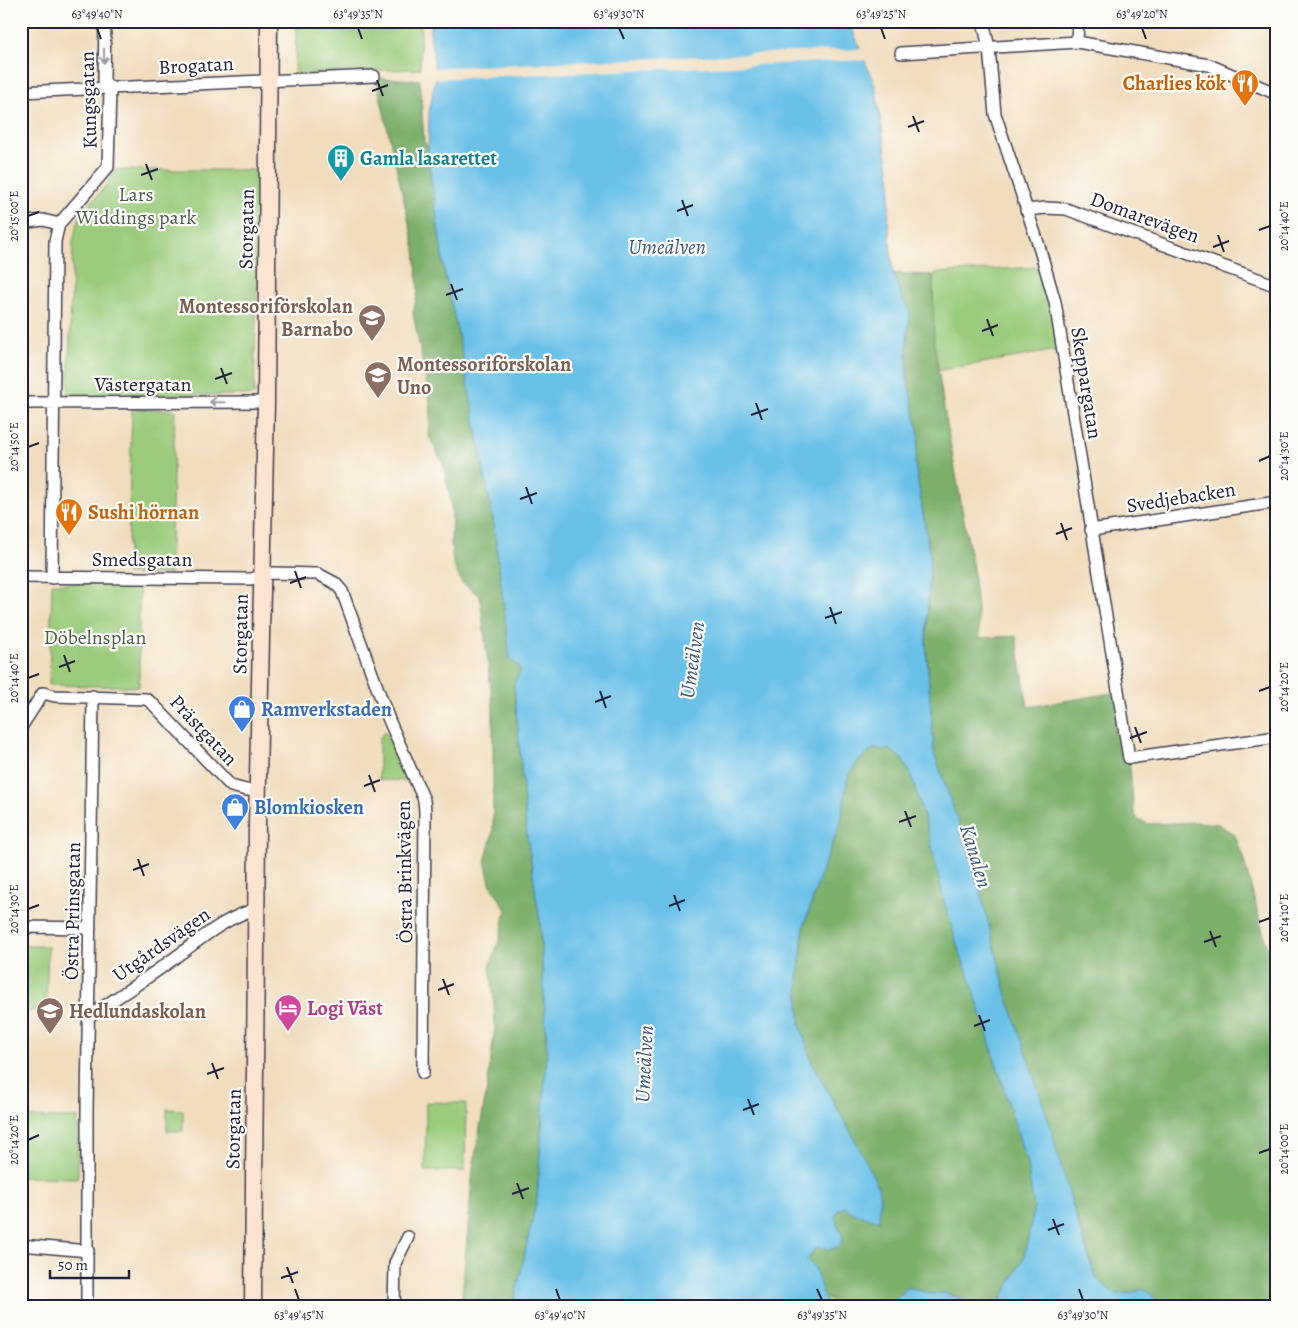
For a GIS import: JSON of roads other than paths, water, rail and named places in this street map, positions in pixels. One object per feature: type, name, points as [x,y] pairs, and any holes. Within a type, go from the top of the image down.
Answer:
[{"type":"street","name":"Kungsgatan","points":[[59,224],[108,167],[110,89],[104,81],[105,21]]},
{"type":"street","name":"Storgatan","points":[[253,1307],[258,790],[266,402],[267,80],[269,21]]},
{"type":"street","name":"Skeppargatan","points":[[983,21],[989,48],[995,114],[1046,268],[1055,302],[1129,758],[1277,738]]},
{"type":"street","points":[[1077,42],[1078,21]]},
{"type":"street","points":[[901,53],[1077,42],[1209,65],[1277,94]]},
{"type":"street","name":"Brogatan","points":[[21,92],[374,76]]},
{"type":"street","name":"Domarevägen","points":[[1026,210],[1066,209],[1277,286]]},
{"type":"street","points":[[21,223],[43,220],[59,224],[55,240],[52,578]]},
{"type":"street","name":"Västergatan","points":[[21,403],[266,402]]},
{"type":"street","name":"Svedjebacken","points":[[1091,530],[1277,502]]},
{"type":"street","name":"Östra Brinkvägen","points":[[262,576],[272,573],[318,574],[335,583],[342,591],[389,720],[424,800],[423,1073]]},
{"type":"street","name":"Smedsgatan","points":[[21,577],[251,579],[262,576]]},
{"type":"street","name":"Prästgatan","points":[[21,727],[43,693],[55,696],[146,699],[231,786],[246,790],[258,790]]},
{"type":"street","name":"Östra Prinsgatan","points":[[87,1307],[93,696]]},
{"type":"street","name":"Utgårdsvägen","points":[[90,1016],[219,927],[246,911],[257,909]]},
{"type":"street","points":[[21,928],[90,928]]},
{"type":"street","points":[[394,1307],[395,1263],[408,1237]]},
{"type":"street","points":[[21,1245],[88,1251]]},
{"type":"water","name":"Umeälven","points":[[431,21],[849,21],[875,86],[891,182],[888,221],[893,273],[902,298],[910,312],[907,341],[907,377],[919,435],[915,464],[930,556],[926,644],[934,753],[974,867],[1007,996],[1047,1116],[1083,1241],[1096,1278],[1115,1294],[1132,1293],[1144,1289],[1166,1307],[997,1307],[1024,1258],[1034,1208],[1027,1164],[973,987],[958,948],[944,900],[928,830],[912,777],[902,759],[891,750],[874,749],[858,761],[848,776],[841,822],[824,864],[804,926],[798,979],[800,1024],[812,1063],[878,1186],[880,1200],[879,1221],[856,1214],[846,1207],[838,1210],[835,1217],[843,1238],[840,1246],[832,1249],[817,1247],[807,1260],[815,1268],[827,1307],[513,1307],[537,1199],[547,1050],[540,922],[527,835],[514,684],[520,672],[519,666],[510,659],[494,525],[462,352],[444,270],[428,154],[429,113],[436,76],[430,32]]},
{"type":"water","points":[[908,1287],[931,1294],[945,1293],[962,1299],[965,1307],[873,1307],[891,1302],[899,1297]]},
{"type":"place","name":"Charlies kök","points":[[1245,107]]},
{"type":"place","name":"Gamla lasarettet","points":[[341,182]]},
{"type":"place","name":"Montessoriförskolan Barnabo","points":[[372,342]]},
{"type":"place","name":"Montessoriförskolan Uno","points":[[378,399]]},
{"type":"place","name":"Sushi hörnan","points":[[69,536]]},
{"type":"place","name":"Ramverkstaden","points":[[242,733]]},
{"type":"place","name":"Blomkiosken","points":[[235,831]]},
{"type":"place","name":"Logi Väst","points":[[288,1032]]},
{"type":"place","name":"Hedlundaskolan","points":[[50,1035]]},
{"type":"park label","name":"Lars Widdings park","points":[[136,206]]},
{"type":"park label","name":"Döbelnsplan","points":[[95,637]]},
{"type":"water label","name":"Kanalen","points":[[976,856]]}]
